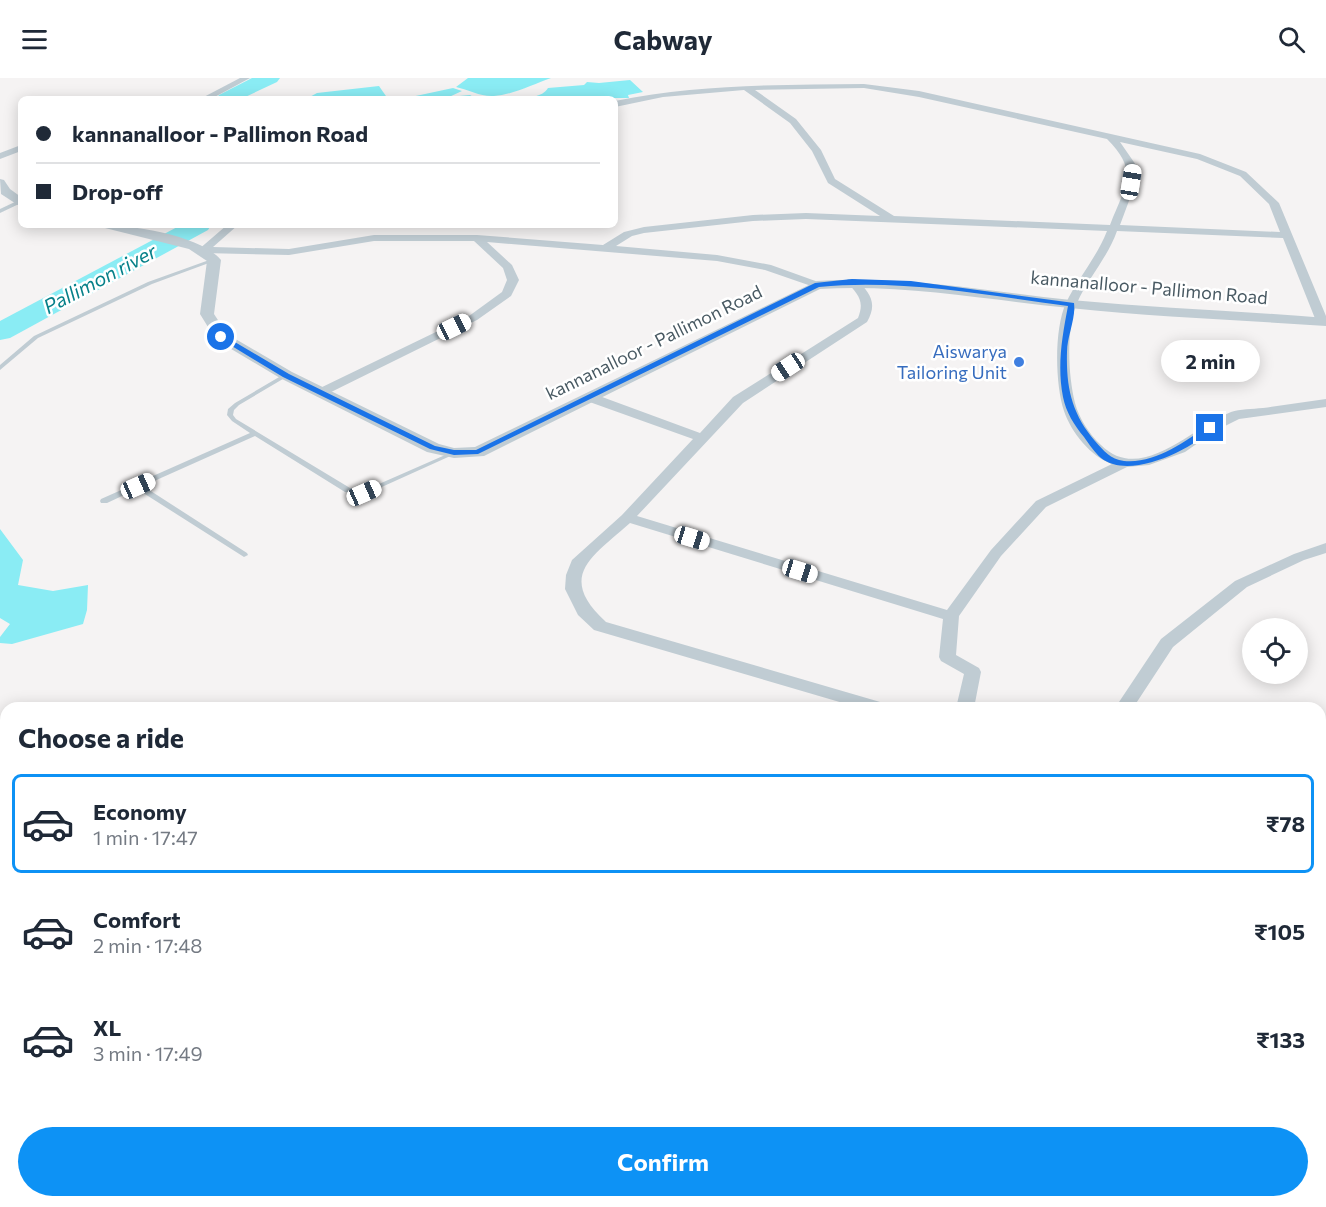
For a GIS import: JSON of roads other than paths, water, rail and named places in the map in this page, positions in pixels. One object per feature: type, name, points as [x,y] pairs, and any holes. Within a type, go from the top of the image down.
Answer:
[{"type":"street","points":[[210,96],[246,78]]},
{"type":"street","points":[[618,103],[663,94],[744,87],[823,85],[890,89],[1200,157],[1243,174],[1274,203],[1324,322]]},
{"type":"street","points":[[744,87],[793,121],[816,150],[831,181],[892,219]]},
{"type":"street","points":[[1109,136],[1123,150],[1133,168],[1131,182],[1113,229],[1071,304],[1063,351],[1067,397],[1071,413],[1089,441],[1105,458],[1124,463],[1144,462],[1180,449],[1210,428],[1236,415],[1326,403]]},
{"type":"street","points":[[0,156],[18,149]]},
{"type":"street","points":[[0,183],[5,191],[18,201]]},
{"type":"street","points":[[605,249],[628,234],[667,227],[785,216],[1287,235]]},
{"type":"street","points":[[122,228],[204,252],[289,252],[374,238],[477,238],[673,253],[757,265],[793,274],[817,285]]},
{"type":"street","points":[[204,252],[230,228]]},
{"type":"street","points":[[321,393],[473,318],[507,294],[513,280],[508,267],[477,238]]},
{"type":"street","name":"kannanalloor - Pallimon Road","points":[[204,252],[207,314],[221,337],[321,393],[433,448],[454,453],[478,452],[817,285],[852,281],[911,283],[1071,304],[1324,322]]},
{"type":"street","points":[[852,281],[867,296],[869,304],[862,320],[738,400],[627,518],[580,560],[574,575],[573,590],[584,610],[600,626],[860,702]]},
{"type":"street","points":[[589,397],[702,438]]},
{"type":"street","points":[[966,702],[973,672],[947,657],[951,616],[996,553],[1041,504],[1124,463]]},
{"type":"street","points":[[627,518],[951,616]]},
{"type":"street","points":[[1128,702],[1167,643],[1231,591],[1250,579],[1299,557],[1326,548]]},
{"type":"lane","points":[[0,211],[18,203]]},
{"type":"lane","points":[[0,368],[36,337],[150,283],[204,252]]},
{"type":"lane","points":[[286,375],[231,409],[230,415],[234,420],[355,493],[364,493],[454,453]]},
{"type":"lane","points":[[104,501],[255,433]]},
{"type":"lane","points":[[138,486],[244,555]]},
{"type":"water","points":[[468,78],[551,78],[508,94],[489,96],[456,87]]},
{"type":"water","points":[[630,80],[643,92],[628,95],[629,98],[534,96],[548,88],[584,85],[587,82]]},
{"type":"water","points":[[379,86],[386,96],[312,96],[317,93]]},
{"type":"water","points":[[453,88],[462,91],[451,96],[416,96]]},
{"type":"water","points":[[0,529],[23,560],[18,585],[53,591],[88,585],[87,610],[83,624],[12,644],[0,643],[0,637],[10,624],[0,618]]},
{"type":"waterway","name":"Pallimon river","points":[[232,96],[270,78]]},
{"type":"waterway","name":"Pallimon river","points":[[0,332],[193,228]]},
{"type":"place","name":"Aiswarya Tailoring Unit","points":[[1019,362]]}]
